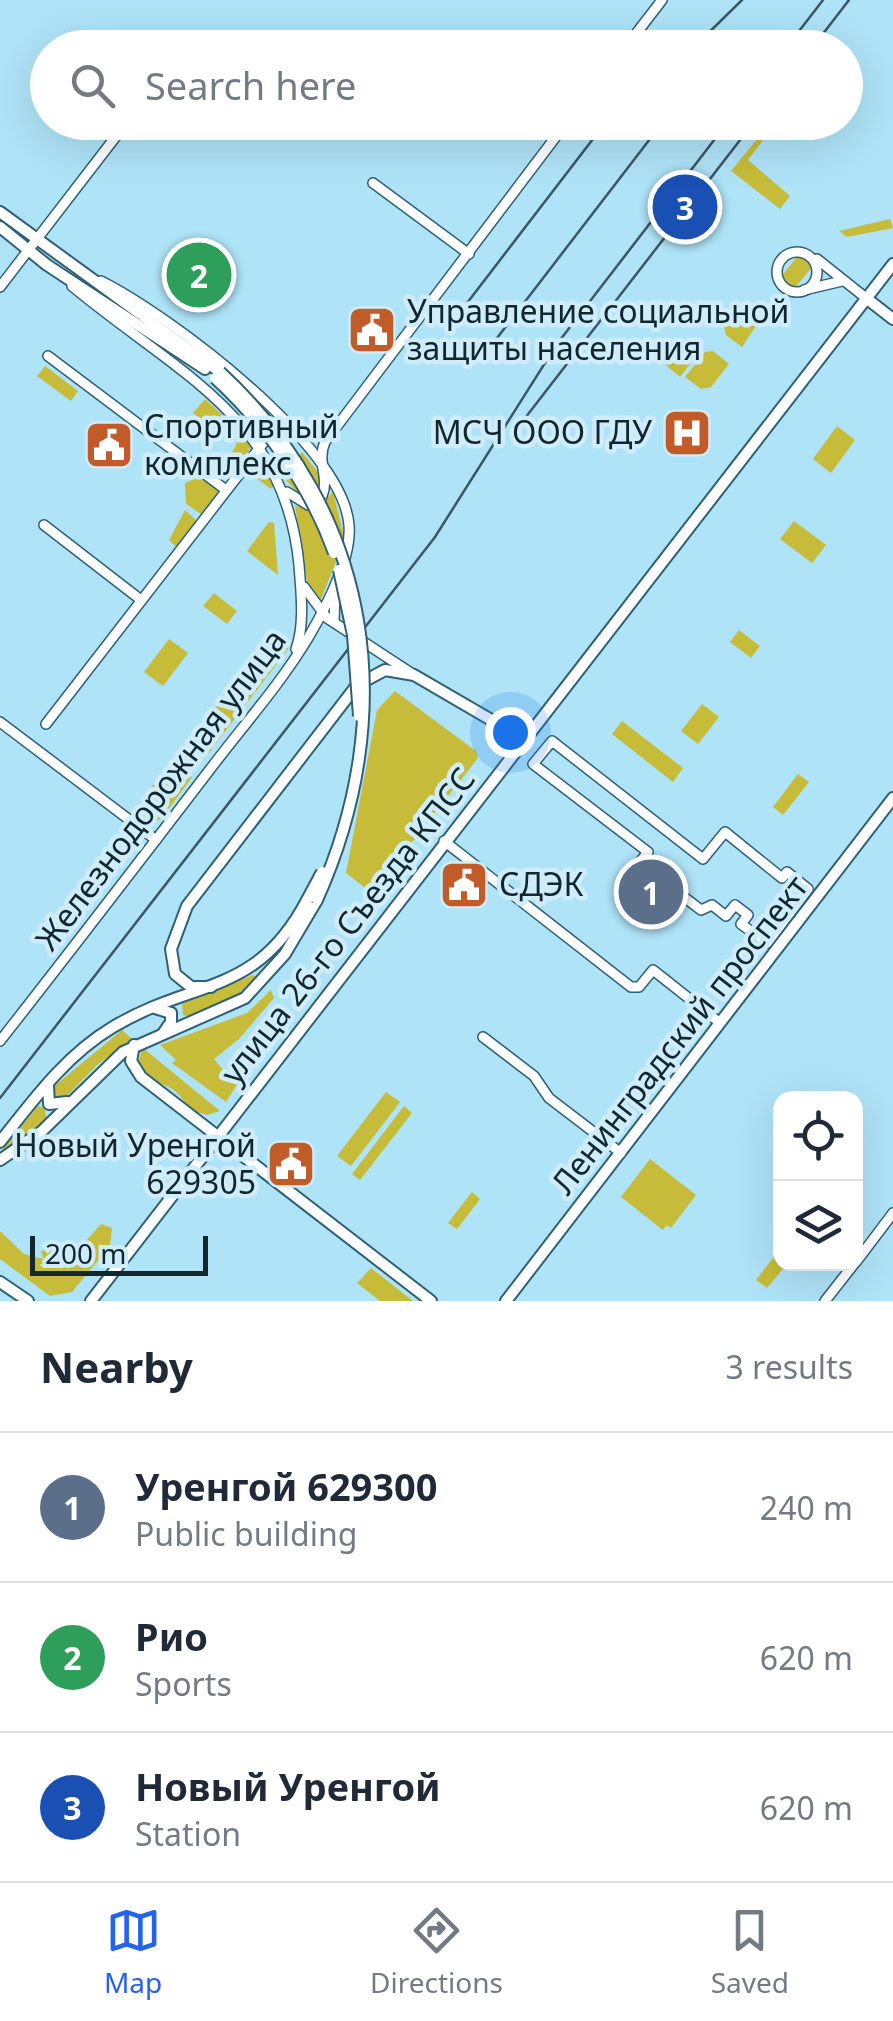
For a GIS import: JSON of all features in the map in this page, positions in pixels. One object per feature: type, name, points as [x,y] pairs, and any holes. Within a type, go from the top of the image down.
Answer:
[{"type":"main road","points":[[0,212],[47,265],[218,375]]},
{"type":"main road","points":[[0,227],[76,269],[164,328],[258,411],[308,480],[337,542],[356,609],[366,694],[362,755],[345,830],[296,939],[258,986],[226,1009],[134,1045],[105,1065],[42,1132],[0,1160]]},
{"type":"main road","name":"улица 26-го Съезда КПСС","points":[[91,1301],[893,264]]},
{"type":"main road","points":[[866,298],[893,319]]},
{"type":"main road","points":[[211,987],[185,984],[172,966],[173,941],[187,906],[350,692],[386,670],[414,674],[524,739]]},
{"type":"main road","name":"Ленинградский проспект","points":[[506,1301],[893,798]]},
{"type":"main road","points":[[0,1142],[56,1073],[108,1030],[152,1008],[211,987],[267,958],[312,900]]},
{"type":"main road","points":[[152,1008],[171,1014],[171,1022],[163,1032]]},
{"type":"main road","points":[[134,1045],[131,1061],[138,1074],[430,1301]]},
{"type":"main road","points":[[56,1073],[46,1090],[47,1101],[59,1106],[76,1096]]},
{"type":"main road","points":[[0,1282],[25,1301]]},
{"type":"main road","points":[[0,1293],[25,1301]]},
{"type":"street","points":[[640,30],[662,0]]},
{"type":"street","points":[[0,287],[113,140]]},
{"type":"street","points":[[282,486],[296,501],[314,503],[326,488],[322,449],[554,140]]},
{"type":"street","points":[[374,183],[470,254]]},
{"type":"street","points":[[844,281],[831,280],[801,291],[784,289],[778,272],[793,253],[810,253],[866,298]]},
{"type":"street","points":[[801,291],[818,268],[810,253]]},
{"type":"street","points":[[47,265],[234,415],[261,445],[282,486],[306,594],[319,612],[336,625],[414,674]]},
{"type":"street","points":[[76,269],[134,298],[186,333],[232,371],[298,438],[322,469],[341,498],[349,522],[331,608],[336,625]]},
{"type":"street","points":[[48,356],[226,490]]},
{"type":"street","points":[[46,724],[261,445],[278,430],[316,442],[343,417]]},
{"type":"street","points":[[44,525],[142,600]]},
{"type":"street","name":"Железнодорожная улица","points":[[0,1042],[288,666],[343,562]]},
{"type":"street","points":[[288,666],[300,634],[300,570]]},
{"type":"street","points":[[0,722],[156,840]]},
{"type":"street","points":[[552,741],[703,860],[724,832],[782,878],[787,872],[808,889],[766,943],[742,924],[748,915],[735,905],[726,916],[712,905],[701,910],[639,863],[648,852],[534,764],[552,741]]},
{"type":"street","points":[[444,841],[629,985],[639,987],[653,970],[720,1023]]},
{"type":"street","points":[[483,1037],[534,1076],[550,1098],[621,1153]]},
{"type":"street","points":[[863,1253],[893,1214]]},
{"type":"street","points":[[825,1301],[849,1271]]},
{"type":"shaded area","points":[[756,140],[763,140],[748,160],[790,196],[780,209],[731,171]]},
{"type":"shaded area","points":[[890,219],[893,228],[847,237],[839,231]]},
{"type":"shaded area","points":[[799,254],[813,266],[793,290],[781,277]]},
{"type":"shaded area","points":[[744,302],[760,320],[742,347],[726,335],[724,327]]},
{"type":"shaded area","points":[[668,347],[669,354],[682,364],[689,356],[694,359],[680,377],[661,361]]},
{"type":"shaded area","points":[[713,351],[729,364],[711,387],[701,389],[685,377],[705,352]]},
{"type":"shaded area","points":[[45,366],[78,391],[71,401],[37,376]]},
{"type":"shaded area","points":[[205,399],[253,443],[238,469],[228,461],[237,443],[232,428],[218,419],[202,420],[193,413]]},
{"type":"shaded area","points":[[837,426],[855,440],[831,473],[813,459]]},
{"type":"shaded area","points":[[302,452],[321,476],[322,487],[302,498],[284,478]]},
{"type":"shaded area","points":[[260,455],[275,484],[271,489],[247,471]]},
{"type":"shaded area","points":[[202,476],[219,491],[201,514],[186,504],[185,483]]},
{"type":"shaded area","points":[[333,492],[345,539],[320,602],[308,588],[295,506],[317,508]]},
{"type":"shaded area","points":[[185,510],[197,521],[176,547],[169,540]]},
{"type":"shaded area","points":[[794,521],[826,545],[812,563],[780,539]]},
{"type":"shaded area","points":[[269,522],[274,523],[278,575],[247,551]]},
{"type":"shaded area","points":[[214,593],[237,611],[227,624],[203,606]]},
{"type":"shaded area","points":[[739,630],[760,646],[751,658],[730,642]]},
{"type":"shaded area","points":[[276,633],[289,642],[288,649],[208,754],[191,738]]},
{"type":"shaded area","points":[[169,639],[188,653],[163,686],[144,672]]},
{"type":"shaded area","points":[[395,691],[476,751],[478,758],[372,893],[346,873],[377,710]]},
{"type":"shaded area","points":[[702,704],[719,717],[698,744],[681,731]]},
{"type":"shaded area","points":[[622,721],[683,768],[673,782],[612,734]]},
{"type":"shaded area","points":[[171,761],[192,777],[162,818],[152,823],[136,808]]},
{"type":"shaded area","points":[[798,774],[809,782],[783,815],[773,807]]},
{"type":"shaded area","points":[[253,975],[258,977],[232,1000],[190,1017],[183,1015],[182,1004]]},
{"type":"shaded area","points":[[271,990],[274,998],[239,1039],[214,1059],[224,1071],[240,1061],[248,1067],[226,1102],[172,1063],[176,1060],[160,1045],[247,1013]]},
{"type":"shaded area","points":[[122,1030],[132,1039],[97,1065],[61,1102],[51,1101],[52,1088]]},
{"type":"shaded area","points":[[143,1048],[220,1111],[207,1115],[190,1110],[171,1088],[154,1083],[137,1064]]},
{"type":"shaded area","points":[[386,1092],[400,1102],[351,1166],[337,1156]]},
{"type":"shaded area","points":[[38,1106],[44,1108],[47,1120],[0,1153]]},
{"type":"shaded area","points":[[404,1106],[412,1113],[360,1180],[352,1174]]},
{"type":"shaded area","points":[[650,1159],[696,1195],[671,1228],[667,1225],[663,1230],[621,1197]]},
{"type":"shaded area","points":[[472,1192],[480,1199],[457,1229],[448,1223]]},
{"type":"shaded area","points":[[101,1224],[112,1228],[110,1246],[72,1292],[50,1296],[0,1259],[0,1231],[24,1254],[44,1259],[41,1252],[49,1247],[68,1261]]},
{"type":"shaded area","points":[[773,1258],[773,1271],[781,1271],[767,1288],[756,1280]]},
{"type":"shaded area","points":[[371,1268],[413,1301],[380,1301],[357,1283]]},
{"type":"railway","points":[[711,30],[742,0]]},
{"type":"railway","points":[[800,30],[823,0]]},
{"type":"railway","points":[[826,30],[849,0]]},
{"type":"railway","points":[[454,320],[592,140]]},
{"type":"railway","points":[[494,342],[649,140]]},
{"type":"railway","points":[[0,1098],[435,537],[557,344],[714,140]]},
{"type":"railway","points":[[522,422],[740,140]]},
{"type":"place","name":"Новый Уренгой","points":[[685,207]]},
{"type":"place","name":"Рио","points":[[199,275]]},
{"type":"place","name":"Управление социальной защиты населения","points":[[372,330]]},
{"type":"place","name":"МСЧ ООО ГДУ","points":[[687,433]]},
{"type":"place","name":"Спортивный комплекс","points":[[109,445]]},
{"type":"place","name":"СДЭК","points":[[464,885]]},
{"type":"place","name":"Уренгой 629300","points":[[651,892]]},
{"type":"place","name":"Новый Уренгой 629305","points":[[291,1164]]}]
